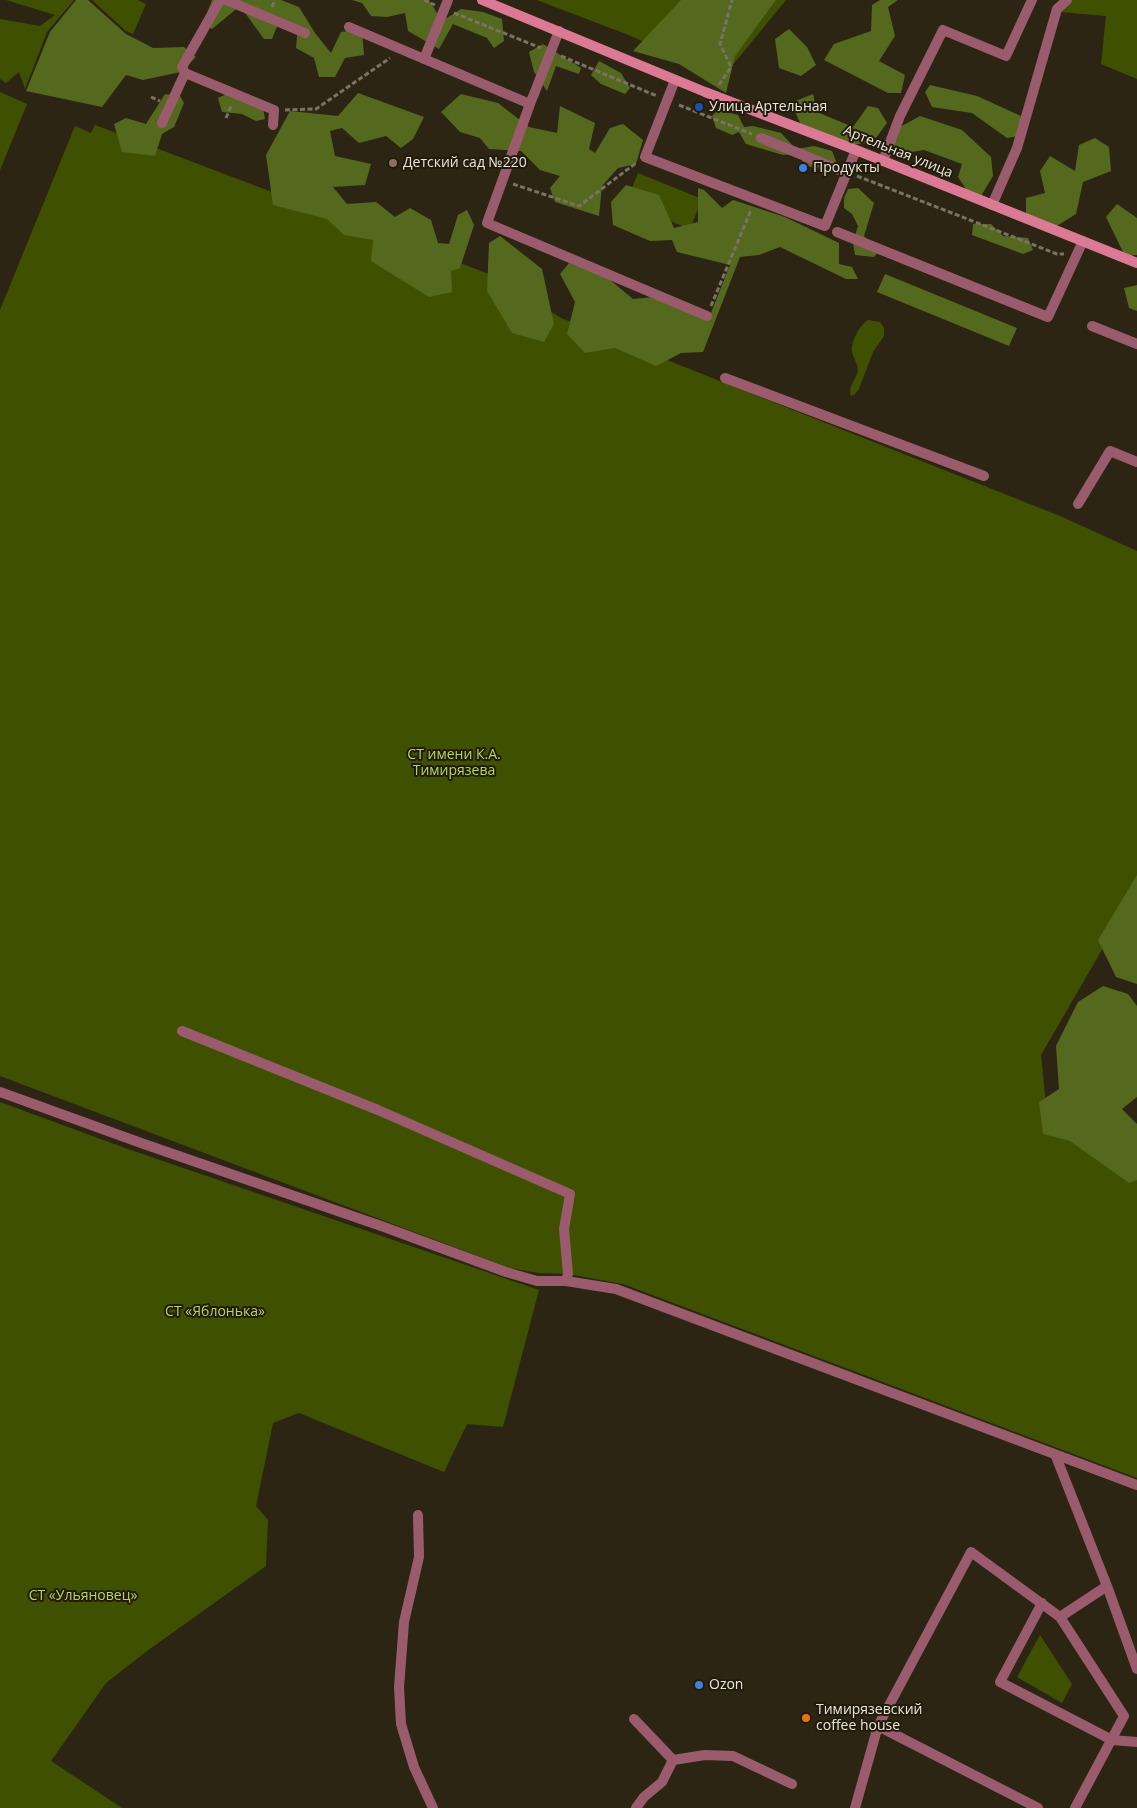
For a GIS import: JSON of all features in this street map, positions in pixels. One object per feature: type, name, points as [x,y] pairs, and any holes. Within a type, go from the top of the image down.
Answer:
[{"type":"street","points":[[220,0],[182,67],[186,73],[274,110],[273,125]]},
{"type":"street","points":[[226,0],[305,33]]},
{"type":"street","name":"Артельная улица","points":[[482,0],[675,80],[856,150],[1137,263]]},
{"type":"street","points":[[883,161],[900,116],[943,30],[1006,56],[1032,0]]},
{"type":"street","points":[[992,205],[1017,148],[1057,9],[1067,0]]},
{"type":"street","points":[[424,59],[446,4]]},
{"type":"street","points":[[349,27],[530,104]]},
{"type":"street","points":[[559,31],[530,104],[487,223],[707,316]]},
{"type":"street","points":[[162,123],[186,73]]},
{"type":"street","points":[[675,80],[645,156],[755,200],[825,226],[856,150]]},
{"type":"street","points":[[761,138],[847,173]]},
{"type":"street","points":[[837,232],[1048,317],[1083,241]]},
{"type":"street","points":[[1092,326],[1137,344]]},
{"type":"street","points":[[725,378],[984,476]]},
{"type":"street","points":[[1078,504],[1110,451],[1137,462]]},
{"type":"street","points":[[182,1031],[378,1110],[570,1194],[564,1229],[568,1274],[566,1281]]},
{"type":"street","points":[[0,1092],[384,1227],[506,1272],[537,1281],[566,1281],[616,1289],[1137,1485]]},
{"type":"street","points":[[1055,1454],[1107,1586],[1137,1669]]},
{"type":"street","points":[[418,1515],[419,1557],[404,1622],[399,1687],[404,1733],[414,1767],[433,1808]]},
{"type":"street","points":[[855,1808],[878,1726],[972,1552],[1060,1617],[1124,1716],[1075,1808]]},
{"type":"street","points":[[1060,1617],[1107,1586]]},
{"type":"street","points":[[1042,1604],[1000,1682],[1112,1740],[1137,1742]]},
{"type":"street","points":[[634,1719],[673,1760]]},
{"type":"street","points":[[878,1726],[1038,1808]]},
{"type":"street","points":[[673,1760],[705,1755],[733,1756],[792,1784]]},
{"type":"street","points":[[636,1808],[662,1782],[673,1760]]},
{"type":"path","points":[[424,0],[446,4],[550,52],[761,138]]},
{"type":"path","points":[[711,83],[719,85],[731,67],[720,44],[732,0]]},
{"type":"path","points":[[274,110],[316,109],[402,50]]},
{"type":"path","points":[[511,183],[579,206],[645,156]]},
{"type":"path","points":[[872,180],[1057,254],[1076,254]]},
{"type":"path","points":[[707,316],[755,200]]},
{"type":"green space","points":[[6,0],[74,0],[47,32],[25,89],[19,72],[6,83],[0,79],[0,19],[40,26],[55,15]]},
{"type":"green space","points":[[76,0],[88,0],[126,34],[153,48],[184,47],[196,57],[181,72],[143,80],[126,75],[102,107],[26,91],[50,32]]},
{"type":"green space","points":[[92,0],[138,0],[146,4],[133,34],[126,31]]},
{"type":"green space","points":[[212,0],[281,0],[299,7],[315,33],[331,53],[341,32],[362,29],[364,55],[345,58],[335,77],[319,77],[314,58],[296,48],[298,26],[280,19],[272,39],[264,39],[240,6],[212,29],[203,24]]},
{"type":"green space","points":[[352,0],[429,0],[442,21],[461,9],[483,12],[502,19],[504,41],[494,48],[487,38],[453,24],[439,49],[408,31],[405,13],[387,17],[371,16],[362,3]]},
{"type":"green space","points":[[537,0],[786,0],[731,67],[691,62],[626,34]]},
{"type":"green space","points":[[681,0],[776,0],[735,56],[726,93],[679,64],[633,51]]},
{"type":"green space","points":[[880,0],[898,0],[888,7],[895,36],[879,61],[905,75],[901,93],[888,93],[824,60],[834,44],[871,31],[872,5]]},
{"type":"green space","points":[[1061,0],[1137,0],[1137,79],[1101,64],[1106,16],[1061,12]]},
{"type":"green space","points":[[789,29],[807,47],[816,65],[801,76],[779,68],[775,39]]},
{"type":"green space","points":[[543,44],[581,68],[579,74],[556,66],[547,91],[534,72],[529,52]]},
{"type":"green space","points":[[599,61],[621,73],[630,88],[625,94],[601,84],[591,75]]},
{"type":"green space","points":[[930,85],[977,96],[1021,116],[1018,136],[1007,138],[972,113],[932,107],[925,92]]},
{"type":"green space","points":[[236,90],[262,102],[265,119],[256,121],[242,114],[222,112],[218,98]]},
{"type":"green space","points":[[0,92],[27,104],[0,170]]},
{"type":"green space","points":[[358,93],[424,117],[413,139],[401,148],[386,136],[359,143],[342,128],[330,131],[335,156],[371,164],[365,185],[333,187],[347,204],[376,202],[395,217],[410,208],[431,220],[438,243],[449,244],[458,215],[467,210],[474,225],[460,268],[451,271],[452,292],[429,297],[371,261],[373,240],[344,235],[327,219],[273,205],[266,155],[290,111],[338,116]]},
{"type":"green space","points":[[165,94],[180,96],[184,103],[174,127],[162,134],[155,156],[122,152],[114,124],[126,118],[146,124]]},
{"type":"green space","points":[[461,94],[498,103],[529,127],[557,133],[560,106],[595,123],[589,149],[595,153],[610,128],[623,124],[643,140],[636,164],[618,168],[602,186],[599,216],[555,202],[550,188],[560,176],[540,170],[521,151],[489,149],[480,138],[460,132],[441,112]]},
{"type":"green space","points":[[813,94],[817,112],[853,127],[868,106],[878,108],[887,123],[873,142],[851,145],[802,127],[791,103]]},
{"type":"green space","points":[[718,110],[738,115],[744,127],[753,126],[781,133],[796,149],[814,146],[832,151],[838,166],[830,172],[808,166],[795,154],[783,155],[746,144],[739,132],[732,135],[716,128],[712,116]]},
{"type":"green space","points":[[920,116],[962,130],[991,157],[993,176],[981,196],[968,192],[958,177],[962,164],[924,150],[905,153],[892,146],[900,127]]},
{"type":"green space","name":"СТ имени К.А. Тимирязева","points":[[95,125],[494,276],[561,318],[1060,516],[1137,551],[1137,889],[1041,1055],[1047,1116],[1137,1166],[1137,1478],[623,1284],[568,1274],[538,1273],[510,1268],[0,1076],[0,310],[75,126],[91,133]]},
{"type":"green space","points":[[1095,138],[1109,147],[1111,171],[1083,182],[1076,214],[1055,227],[1026,216],[1026,198],[1045,193],[1040,171],[1050,156],[1075,171],[1079,145]]},
{"type":"green space","points":[[638,173],[702,199],[690,229],[626,203]]},
{"type":"green space","points":[[626,185],[659,195],[674,228],[698,222],[698,188],[704,190],[722,208],[733,200],[785,217],[839,243],[839,264],[852,267],[858,279],[846,279],[780,247],[759,255],[740,257],[703,352],[681,353],[656,366],[615,348],[585,353],[567,334],[575,302],[560,274],[569,263],[609,279],[633,299],[654,297],[709,318],[730,265],[677,252],[672,240],[650,241],[613,225],[611,202]]},
{"type":"green space","points":[[858,188],[874,203],[864,236],[878,252],[874,257],[855,255],[853,243],[858,226],[852,214],[844,208],[844,198],[848,189]]},
{"type":"green space","points":[[1117,204],[1137,218],[1137,255],[1125,256],[1106,217]]},
{"type":"green space","points":[[973,224],[991,224],[1003,236],[1028,238],[1033,250],[1023,254],[972,235]]},
{"type":"green space","points":[[500,236],[542,269],[554,324],[544,342],[512,333],[487,291],[489,243]]},
{"type":"green space","points":[[885,274],[1017,328],[1009,346],[877,292]]},
{"type":"green space","points":[[1137,285],[1137,311],[1129,308],[1124,288]]},
{"type":"green space","points":[[868,320],[880,322],[884,328],[884,336],[873,352],[859,389],[851,396],[851,387],[858,371],[852,347],[859,329]]},
{"type":"green space","points":[[1137,875],[1137,984],[1116,977],[1098,940]]},
{"type":"green space","points":[[1103,986],[1128,994],[1137,1006],[1137,1097],[1122,1109],[1137,1124],[1137,1180],[1129,1183],[1070,1141],[1043,1134],[1039,1102],[1059,1089],[1056,1046],[1078,1002]]},
{"type":"green space","points":[[0,1102],[125,1148],[539,1290],[503,1427],[467,1424],[444,1472],[299,1413],[273,1423],[256,1506],[268,1520],[266,1566],[147,1651],[106,1683],[51,1761],[122,1808],[0,1808]]},
{"type":"green space","points":[[1040,1635],[1072,1684],[1062,1703],[1017,1677]]},
{"type":"place","name":"Улица Артельная","points":[[699,107]]},
{"type":"place","name":"Детский сад №220","points":[[393,163]]},
{"type":"place","name":"Продукты","points":[[803,168]]},
{"type":"place","name":"Ozon","points":[[699,1685]]},
{"type":"place","name":"Тимирязевский coffee house","points":[[806,1718]]},
{"type":"park label","name":"СТ «Яблонька»","points":[[215,1312]]},
{"type":"park label","name":"СТ «Ульяновец»","points":[[83,1596]]}]
